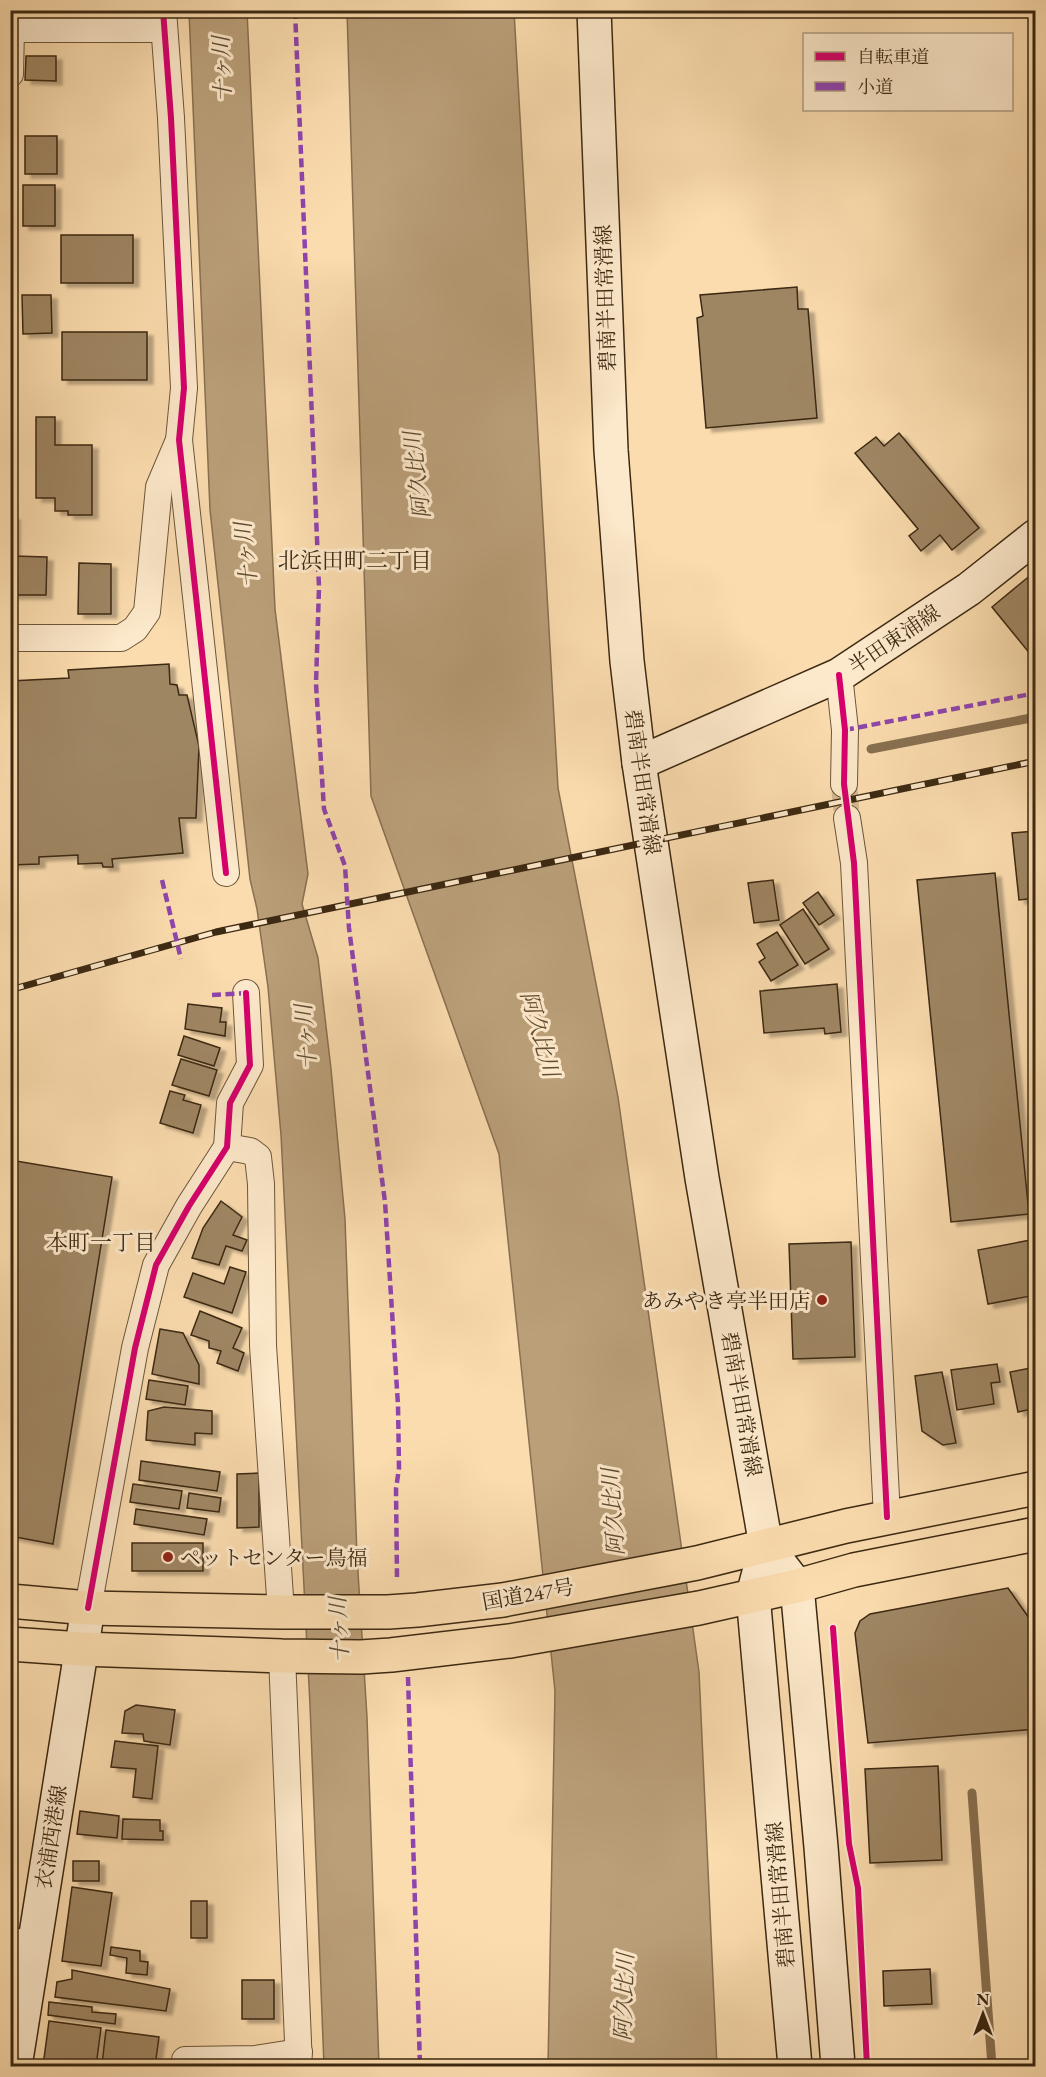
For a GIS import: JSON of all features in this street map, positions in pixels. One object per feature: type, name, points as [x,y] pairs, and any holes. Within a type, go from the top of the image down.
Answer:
[{"type":"highway","name":"国道247号","points":[[10,1601],[88,1608],[289,1612],[403,1611],[503,1600],[697,1563],[887,1517],[1035,1488]]},
{"type":"highway","name":"国道247号","points":[[10,1644],[81,1649],[361,1658],[405,1654],[510,1641],[699,1608],[854,1570],[1035,1534]]},
{"type":"main road","name":"碧南半田常滑線","points":[[594,10],[611,450],[627,661],[639,763],[702,1178],[766,1546],[753,1595],[795,2067]]},
{"type":"main road","name":"半田東浦線","points":[[639,763],[839,675],[969,589],[1035,536]]},
{"type":"main road","name":"碧南半田常滑線","points":[[766,1546],[796,1586]]},
{"type":"main road","points":[[796,1586],[821,1847],[836,1896],[839,1954],[837,2052]]},
{"type":"main road","name":"衣浦西港線","points":[[15,2067],[22,1943],[88,1608]]},
{"type":"street","points":[[10,74],[11,29],[163,20],[171,118],[184,388],[179,440],[226,873]]},
{"type":"street","points":[[10,638],[121,638],[135,629],[147,612],[159,487],[179,440]]},
{"type":"street","points":[[839,675],[845,730],[844,784]]},
{"type":"street","points":[[847,819],[854,863],[887,1517]]},
{"type":"street","points":[[88,1608],[135,1347],[156,1264],[189,1206],[227,1147],[230,1103],[250,1065],[246,993]]},
{"type":"street","points":[[227,1147],[250,1151],[258,1157],[261,1184],[263,1346],[289,1612]]},
{"type":"street","points":[[185,2067],[185,2060],[299,2059],[290,1656]]},
{"type":"water","name":"十ヶ川","points":[[189,11],[247,11],[275,609],[308,874],[302,904],[318,958],[345,1219],[357,1556],[367,1717],[379,2066],[324,2066],[310,1705],[281,1135],[268,987],[257,909],[250,879],[210,510]]},
{"type":"water","name":"阿久比川","points":[[347,11],[514,11],[558,788],[618,1097],[699,1672],[717,2066],[548,2066],[555,1691],[499,1154],[371,796]]},
{"type":"building","points":[[44,10],[86,10],[86,14],[44,14]]},
{"type":"building","points":[[26,56],[56,56],[56,81],[25,80]]},
{"type":"building","points":[[25,136],[57,136],[57,174],[25,174]]},
{"type":"building","points":[[23,185],[55,185],[55,226],[23,226]]},
{"type":"building","points":[[61,235],[133,235],[133,283],[61,283]]},
{"type":"building","points":[[797,287],[798,309],[808,309],[817,418],[706,428],[697,318],[703,316],[700,295]]},
{"type":"building","points":[[22,295],[51,295],[52,333],[23,334]]},
{"type":"building","points":[[62,332],[147,332],[147,380],[62,380]]},
{"type":"building","points":[[36,417],[55,417],[55,445],[92,445],[92,515],[68,515],[68,511],[55,511],[55,498],[36,498]]},
{"type":"building","points":[[899,433],[979,528],[952,550],[940,535],[921,551],[909,536],[918,529],[855,453],[876,437],[884,446]]},
{"type":"building","points":[[10,516],[14,516],[14,556],[47,557],[46,595],[10,595]]},
{"type":"building","points":[[79,563],[111,564],[111,614],[78,614]]},
{"type":"building","points":[[1032,574],[1036,578],[1036,651],[1031,655],[992,607]]},
{"type":"building","points":[[169,664],[170,684],[177,685],[179,695],[187,695],[199,746],[196,818],[179,818],[183,853],[112,859],[113,867],[103,867],[102,863],[78,864],[78,855],[39,857],[39,864],[10,865],[10,681],[69,678],[68,670]]},
{"type":"building","points":[[1036,831],[1036,898],[1019,900],[1012,833]]},
{"type":"building","points":[[995,873],[1029,1214],[951,1222],[917,880]]},
{"type":"building","points":[[773,880],[779,920],[754,923],[748,883]]},
{"type":"building","points":[[818,892],[834,915],[819,925],[803,903]]},
{"type":"building","points":[[803,909],[829,949],[805,964],[780,925]]},
{"type":"building","points":[[777,932],[798,965],[771,981],[759,962],[765,958],[757,944]]},
{"type":"building","points":[[837,984],[841,1032],[825,1034],[824,1028],[764,1033],[760,991]]},
{"type":"building","points":[[188,1004],[222,1008],[220,1022],[226,1022],[225,1036],[185,1029]]},
{"type":"building","points":[[184,1036],[220,1048],[214,1066],[178,1055]]},
{"type":"building","points":[[181,1059],[217,1070],[209,1096],[172,1085]]},
{"type":"building","points":[[170,1091],[185,1095],[183,1100],[201,1105],[193,1133],[160,1123]]},
{"type":"building","points":[[10,1160],[112,1177],[53,1544],[10,1536]]},
{"type":"building","points":[[221,1201],[242,1217],[233,1235],[247,1240],[242,1251],[226,1246],[219,1265],[192,1258],[203,1228]]},
{"type":"building","points":[[1036,1239],[1036,1295],[988,1304],[978,1250]]},
{"type":"building","name":"あみやき亭半田店","points":[[851,1242],[855,1357],[793,1359],[789,1244]]},
{"type":"building","points":[[230,1267],[246,1272],[232,1313],[184,1297],[193,1273],[224,1284]]},
{"type":"building","points":[[200,1311],[242,1328],[233,1348],[244,1353],[238,1371],[217,1363],[221,1351],[209,1348],[209,1341],[191,1335]]},
{"type":"building","points":[[160,1329],[183,1333],[199,1365],[199,1384],[152,1374]]},
{"type":"building","points":[[997,1364],[1000,1382],[991,1383],[994,1404],[957,1410],[951,1370]]},
{"type":"building","points":[[1036,1367],[1036,1408],[1018,1412],[1010,1372]]},
{"type":"building","points":[[942,1372],[956,1443],[943,1445],[922,1431],[915,1376]]},
{"type":"building","points":[[149,1380],[188,1386],[185,1405],[146,1399]]},
{"type":"building","points":[[164,1407],[212,1411],[212,1434],[195,1433],[195,1445],[146,1440],[148,1411]]},
{"type":"building","points":[[141,1461],[220,1472],[217,1491],[139,1480]]},
{"type":"building","points":[[259,1473],[259,1527],[237,1528],[237,1474]]},
{"type":"building","points":[[133,1484],[182,1491],[179,1509],[130,1502]]},
{"type":"building","points":[[189,1493],[221,1498],[219,1512],[187,1508]]},
{"type":"building","points":[[136,1509],[207,1519],[204,1535],[134,1524]]},
{"type":"building","name":"ペットセンター鳥福","points":[[132,1543],[203,1543],[203,1571],[132,1571]]},
{"type":"building","points":[[1008,1588],[1036,1628],[1036,1729],[868,1743],[855,1633],[860,1621],[870,1614]]},
{"type":"building","points":[[136,1705],[175,1710],[170,1745],[144,1741],[143,1734],[122,1733],[125,1711]]},
{"type":"building","points":[[115,1741],[158,1746],[152,1799],[133,1797],[136,1769],[111,1767]]},
{"type":"building","points":[[938,1766],[942,1860],[870,1863],[865,1769]]},
{"type":"building","points":[[80,1811],[119,1816],[117,1838],[77,1834]]},
{"type":"building","points":[[123,1819],[160,1820],[163,1840],[122,1839]]},
{"type":"building","points":[[73,1861],[99,1861],[99,1881],[73,1881]]},
{"type":"building","points":[[72,1887],[112,1893],[101,1966],[62,1961]]},
{"type":"building","points":[[191,1901],[207,1901],[207,1938],[191,1938]]},
{"type":"building","points":[[111,1947],[140,1951],[140,1961],[148,1962],[147,1975],[126,1973],[127,1958],[110,1955]]},
{"type":"building","points":[[930,1969],[932,2004],[884,2006],[883,1971]]},
{"type":"building","points":[[72,1970],[170,1989],[166,2011],[55,1997],[57,1982],[72,1979]]},
{"type":"building","points":[[242,1980],[274,1980],[274,2019],[242,2019]]},
{"type":"building","points":[[49,2002],[92,2007],[92,2012],[116,2014],[115,2024],[48,2015]]},
{"type":"building","points":[[49,2021],[101,2028],[96,2066],[43,2066]]},
{"type":"building","points":[[106,2030],[159,2037],[155,2066],[102,2064]]},
{"type":"waterway","points":[[871,749],[1036,717]]},
{"type":"waterway","points":[[972,1793],[992,2066]]},
{"type":"tunnel","points":[[844,784],[847,818]]},
{"type":"railway","points":[[10,990],[216,932],[1036,761]]},
{"type":"marked path","points":[[295,10],[319,587],[316,684],[324,809],[345,866],[349,928],[385,1202],[398,1405],[397,1577]]},
{"type":"marked path","points":[[845,730],[1036,693]]},
{"type":"marked path","points":[[162,880],[181,959]]},
{"type":"marked path","points":[[212,995],[246,993]]},
{"type":"marked path","points":[[408,1677],[420,2066]]},
{"type":"cycle path","points":[[163,10],[171,118],[184,388],[179,440],[226,873]]},
{"type":"cycle path","points":[[839,675],[845,730],[844,784],[854,863],[887,1517]]},
{"type":"cycle path","points":[[88,1608],[135,1348],[156,1265],[189,1206],[227,1147],[230,1103],[250,1065],[246,993]]},
{"type":"cycle path","points":[[833,1628],[849,1844],[858,1888],[867,2066]]},
{"type":"place","name":"あみやき亭半田店","points":[[822,1300]]},
{"type":"place","name":"ペットセンター鳥福","points":[[168,1557]]},
{"type":"district","name":"北浜田町二丁目","points":[[355,560]]},
{"type":"district","name":"本町一丁目","points":[[101,1242]]}]
